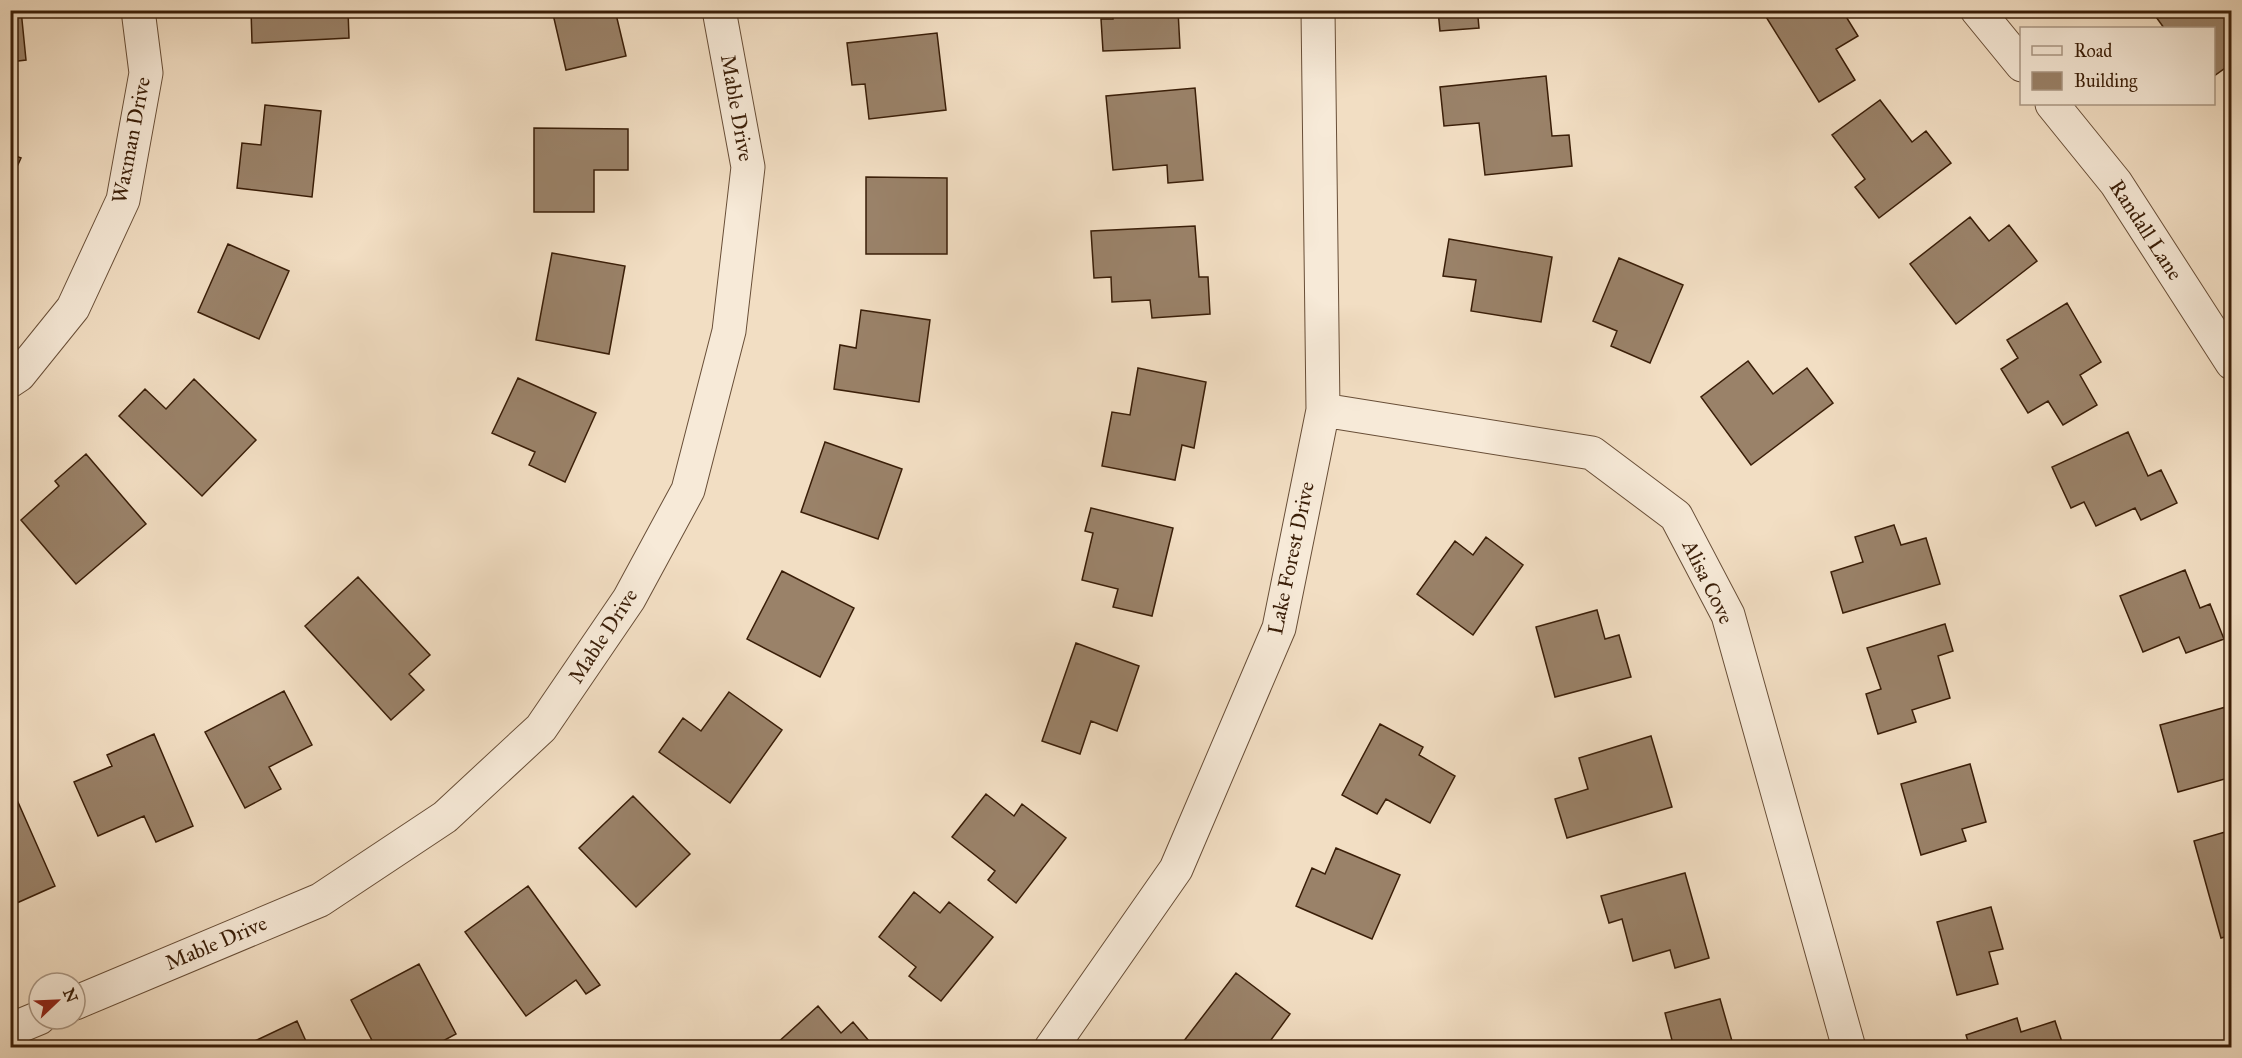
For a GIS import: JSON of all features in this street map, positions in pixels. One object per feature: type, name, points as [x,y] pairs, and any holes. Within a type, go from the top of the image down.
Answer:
[{"type":"street","name":"Waxman Drive","points":[[10,381],[20,375],[73,308],[123,200],[146,73],[138,10]]},
{"type":"street","name":"Mable Drive","points":[[87,998],[320,900],[444,817],[541,728],[628,599],[688,490],[729,331],[748,167],[719,10]]},
{"type":"street","name":"Lake Forest Drive","points":[[1051,1047],[1176,869],[1279,628],[1323,410],[1318,10]]},
{"type":"street","points":[[1977,10],[2020,63]]},
{"type":"street","name":"Randall Lane","points":[[2053,105],[2116,183],[2232,363]]},
{"type":"street","name":"Alisa Cove","points":[[1323,410],[1592,453],[1676,516],[1728,615],[1849,1047]]},
{"type":"street","points":[[10,1030],[27,1023]]},
{"type":"building","points":[[10,10],[21,10],[26,60],[10,62]]},
{"type":"building","points":[[251,10],[348,10],[349,38],[252,43]]},
{"type":"building","points":[[552,10],[615,10],[626,56],[566,70]]},
{"type":"building","points":[[1113,10],[1178,10],[1180,48],[1103,51],[1101,19],[1113,19]]},
{"type":"building","points":[[1438,10],[1534,10],[1534,12],[1478,17],[1479,28],[1440,31]]},
{"type":"building","points":[[1767,10],[1842,10],[1858,36],[1836,49],[1855,80],[1819,102],[1763,12]]},
{"type":"building","points":[[2151,10],[2224,10],[2232,21],[2232,63],[2215,75],[2215,27],[2163,27]]},
{"type":"building","points":[[937,33],[946,110],[869,119],[865,84],[852,85],[847,43]]},
{"type":"building","points":[[1546,76],[1552,136],[1569,135],[1572,166],[1485,175],[1479,123],[1444,126],[1440,87]]},
{"type":"building","points":[[1195,88],[1203,180],[1168,183],[1167,165],[1113,170],[1106,96]]},
{"type":"building","points":[[1880,100],[1912,142],[1926,131],[1951,163],[1879,218],[1855,187],[1865,179],[1832,135]]},
{"type":"building","points":[[265,105],[321,111],[312,197],[237,188],[242,143],[261,145]]},
{"type":"building","points":[[534,128],[628,129],[628,170],[594,170],[594,212],[534,212]]},
{"type":"building","points":[[10,154],[21,158],[10,182]]},
{"type":"building","points":[[866,177],[947,178],[947,254],[866,254]]},
{"type":"building","points":[[1970,217],[1989,241],[2009,225],[2037,261],[1956,324],[1910,264]]},
{"type":"building","points":[[1195,226],[1199,277],[1208,277],[1210,314],[1152,318],[1150,300],[1112,302],[1111,277],[1094,278],[1091,231]]},
{"type":"building","points":[[1449,239],[1552,257],[1541,322],[1471,311],[1476,280],[1443,276]]},
{"type":"building","points":[[228,244],[289,271],[259,339],[198,312]]},
{"type":"building","points":[[552,253],[625,266],[609,354],[536,340]]},
{"type":"building","points":[[1619,258],[1683,285],[1650,363],[1611,346],[1617,331],[1593,321]]},
{"type":"building","points":[[2067,303],[2101,362],[2080,375],[2097,405],[2063,425],[2048,401],[2028,413],[2001,369],[2018,358],[2007,340]]},
{"type":"building","points":[[861,310],[930,320],[919,402],[834,389],[840,345],[856,348]]},
{"type":"building","points":[[1748,361],[1773,394],[1807,368],[1833,403],[1751,465],[1701,397]]},
{"type":"building","points":[[1138,368],[1206,382],[1194,448],[1182,445],[1175,480],[1102,466],[1112,412],[1130,415]]},
{"type":"building","points":[[518,378],[596,413],[565,482],[529,465],[535,452],[492,433]]},
{"type":"building","points":[[194,379],[256,440],[202,496],[119,416],[145,389],[166,409]]},
{"type":"building","points":[[2128,432],[2148,476],[2161,470],[2177,503],[2141,520],[2135,508],[2096,526],[2084,502],[2071,508],[2052,467]]},
{"type":"building","points":[[825,442],[902,469],[878,539],[801,512]]},
{"type":"building","points":[[86,454],[146,524],[76,584],[21,520],[59,486],[55,481]]},
{"type":"building","points":[[1091,508],[1173,528],[1152,616],[1113,607],[1118,589],[1082,580],[1093,533],[1085,531]]},
{"type":"building","points":[[1894,525],[1901,545],[1926,538],[1940,584],[1843,613],[1831,572],[1863,562],[1855,537]]},
{"type":"building","points":[[1486,537],[1523,565],[1473,635],[1417,594],[1455,541],[1473,555]]},
{"type":"building","points":[[2185,570],[2200,608],[2210,604],[2224,639],[2186,653],[2179,637],[2143,652],[2120,596]]},
{"type":"building","points":[[782,571],[854,608],[820,677],[747,639]]},
{"type":"building","points":[[358,577],[430,655],[409,674],[424,690],[391,720],[305,626]]},
{"type":"building","points":[[1597,610],[1605,639],[1619,635],[1631,677],[1555,697],[1536,627]]},
{"type":"building","points":[[1945,624],[1953,651],[1938,656],[1950,698],[1912,710],[1916,722],[1878,734],[1866,694],[1881,689],[1867,648]]},
{"type":"building","points":[[1076,643],[1139,666],[1117,731],[1091,721],[1080,754],[1042,741]]},
{"type":"building","points":[[284,691],[312,745],[269,767],[281,789],[245,808],[205,732]]},
{"type":"building","points":[[729,692],[782,730],[730,803],[659,752],[683,718],[701,731]]},
{"type":"building","points":[[2226,707],[2232,729],[2232,777],[2178,792],[2160,725]]},
{"type":"building","points":[[1380,724],[1423,747],[1419,755],[1455,776],[1430,823],[1386,799],[1377,814],[1342,795]]},
{"type":"building","points":[[154,734],[193,826],[156,842],[144,816],[98,836],[74,782],[112,766],[107,755]]},
{"type":"building","points":[[1651,736],[1672,807],[1567,838],[1555,799],[1588,789],[1579,758]]},
{"type":"building","points":[[1970,764],[1986,822],[1962,829],[1966,841],[1921,855],[1901,784]]},
{"type":"building","points":[[14,793],[55,886],[10,906],[10,794]]},
{"type":"building","points":[[986,794],[1014,816],[1022,804],[1066,838],[1016,903],[988,880],[995,871],[952,837]]},
{"type":"building","points":[[633,796],[690,854],[636,907],[579,848]]},
{"type":"building","points":[[2232,830],[2232,935],[2221,938],[2194,841]]},
{"type":"building","points":[[1336,848],[1400,875],[1372,939],[1296,906],[1312,868],[1325,874]]},
{"type":"building","points":[[1685,873],[1709,958],[1675,968],[1670,950],[1633,961],[1622,919],[1609,923],[1601,896]]},
{"type":"building","points":[[528,886],[600,985],[586,994],[576,980],[526,1016],[465,932]]},
{"type":"building","points":[[914,892],[940,913],[949,902],[993,937],[941,1001],[909,976],[916,967],[879,937]]},
{"type":"building","points":[[1991,907],[2003,949],[1989,952],[1998,984],[1957,995],[1937,922]]},
{"type":"building","points":[[419,964],[456,1034],[430,1048],[376,1048],[351,1000]]},
{"type":"building","points":[[1236,973],[1290,1014],[1265,1048],[1182,1048],[1180,1046]]},
{"type":"building","points":[[1720,999],[1734,1048],[1674,1048],[1665,1013]]},
{"type":"building","points":[[818,1006],[841,1033],[853,1022],[875,1048],[778,1048],[775,1045]]},
{"type":"building","points":[[2017,1018],[2021,1032],[2055,1021],[2064,1048],[1970,1048],[1966,1035]]},
{"type":"building","points":[[297,1021],[309,1048],[240,1048]]}]
